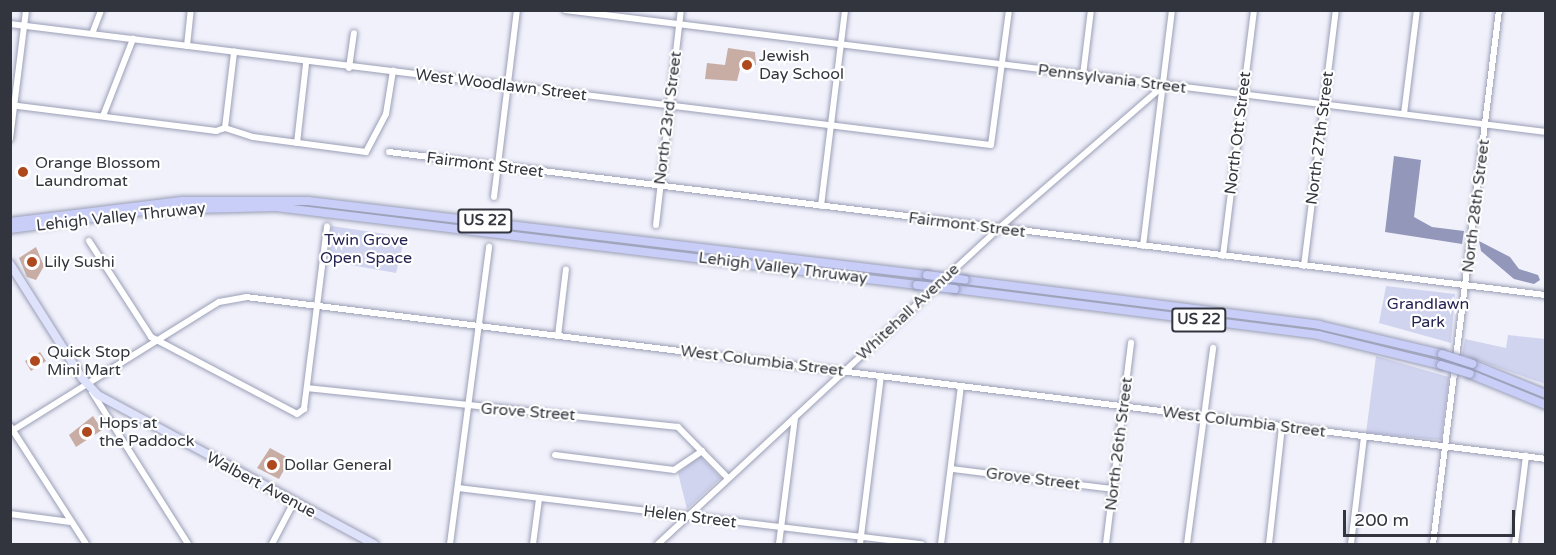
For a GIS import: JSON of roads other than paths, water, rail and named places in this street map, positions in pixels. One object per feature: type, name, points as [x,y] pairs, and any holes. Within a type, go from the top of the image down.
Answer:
[{"type":"highway","name":"Lehigh Valley Thruway","points":[[10,230],[43,221],[182,201],[308,201],[1320,325],[1442,354],[1545,394]]},
{"type":"highway","name":"Lehigh Valley Thruway","points":[[10,222],[182,208],[286,208],[1318,335],[1441,365],[1470,374],[1545,405]]},
{"type":"main road","name":"Walbert Avenue","points":[[10,264],[88,386],[120,410],[374,544]]},
{"type":"street","points":[[10,139],[27,10]]},
{"type":"street","points":[[92,34],[101,10]]},
{"type":"street","points":[[187,46],[191,10]]},
{"type":"street","points":[[494,197],[517,10]]},
{"type":"street","name":"Pennsylvania Street","points":[[565,10],[1545,132]]},
{"type":"street","name":"North 23rd Street","points":[[656,225],[681,10]]},
{"type":"street","points":[[821,206],[845,10]]},
{"type":"street","points":[[1001,64],[1009,10]]},
{"type":"street","points":[[1083,75],[1090,10]]},
{"type":"street","points":[[1143,246],[1172,10]]},
{"type":"street","name":"North Ott Street","points":[[1223,256],[1254,10]]},
{"type":"street","name":"North 27th Street","points":[[1304,266],[1336,10]]},
{"type":"street","points":[[1404,114],[1418,10]]},
{"type":"street","name":"North 28th Street","points":[[1433,544],[1499,10]]},
{"type":"street","name":"West Woodlawn Street","points":[[10,24],[234,52],[306,64],[393,71],[992,145],[1001,64]]},
{"type":"street","points":[[350,68],[354,33]]},
{"type":"street","points":[[104,116],[133,39]]},
{"type":"street","points":[[225,128],[234,52]]},
{"type":"street","points":[[297,143],[306,64]]},
{"type":"street","points":[[13,105],[216,131],[225,128],[297,143],[364,152],[371,147],[386,114],[393,71]]},
{"type":"street","name":"Whitehall Avenue","points":[[658,544],[998,229],[1163,86]]},
{"type":"street","name":"Fairmont Street","points":[[389,152],[1545,295]]},
{"type":"street","points":[[89,242],[158,340],[297,414],[304,409],[327,226]]},
{"type":"street","points":[[450,544],[489,248]]},
{"type":"street","points":[[558,336],[566,269]]},
{"type":"street","name":"West Columbia Street","points":[[12,430],[228,299],[246,297],[316,308],[844,371],[1545,459]]},
{"type":"street","name":"North 26th Street","points":[[1106,544],[1131,343]]},
{"type":"street","points":[[1187,544],[1202,417],[1213,348]]},
{"type":"street","points":[[861,541],[881,376]]},
{"type":"street","points":[[88,386],[188,544]]},
{"type":"street","points":[[941,544],[961,386]]},
{"type":"street","name":"Grove Street","points":[[307,388],[467,407],[678,427],[728,478]]},
{"type":"street","points":[[780,544],[795,417]]},
{"type":"street","points":[[1269,544],[1282,426]]},
{"type":"street","points":[[12,430],[86,544]]},
{"type":"street","points":[[1351,544],[1364,437]]},
{"type":"street","points":[[555,455],[674,470],[702,451]]},
{"type":"street","points":[[1515,544],[1526,456]]},
{"type":"street","name":"Grove Street","points":[[952,469],[1113,489]]},
{"type":"street","name":"Helen Street","points":[[458,488],[782,528],[861,541],[922,544]]},
{"type":"street","points":[[533,544],[538,499]]},
{"type":"street","points":[[272,544],[294,502]]},
{"type":"street","points":[[10,514],[70,522]]},
{"type":"place","name":"Jewish Day School","points":[[747,65]]},
{"type":"place","name":"Orange Blossom Laundromat","points":[[23,172]]},
{"type":"place","name":"Lily Sushi","points":[[32,262]]},
{"type":"place","name":"Quick Stop Mini Mart","points":[[35,361]]},
{"type":"place","name":"Hops at the Paddock","points":[[87,432]]},
{"type":"place","name":"Dollar General","points":[[272,465]]},
{"type":"park label","name":"Twin Grove Open Space","points":[[366,249]]},
{"type":"park label","name":"Grandlawn Park","points":[[1428,313]]}]
